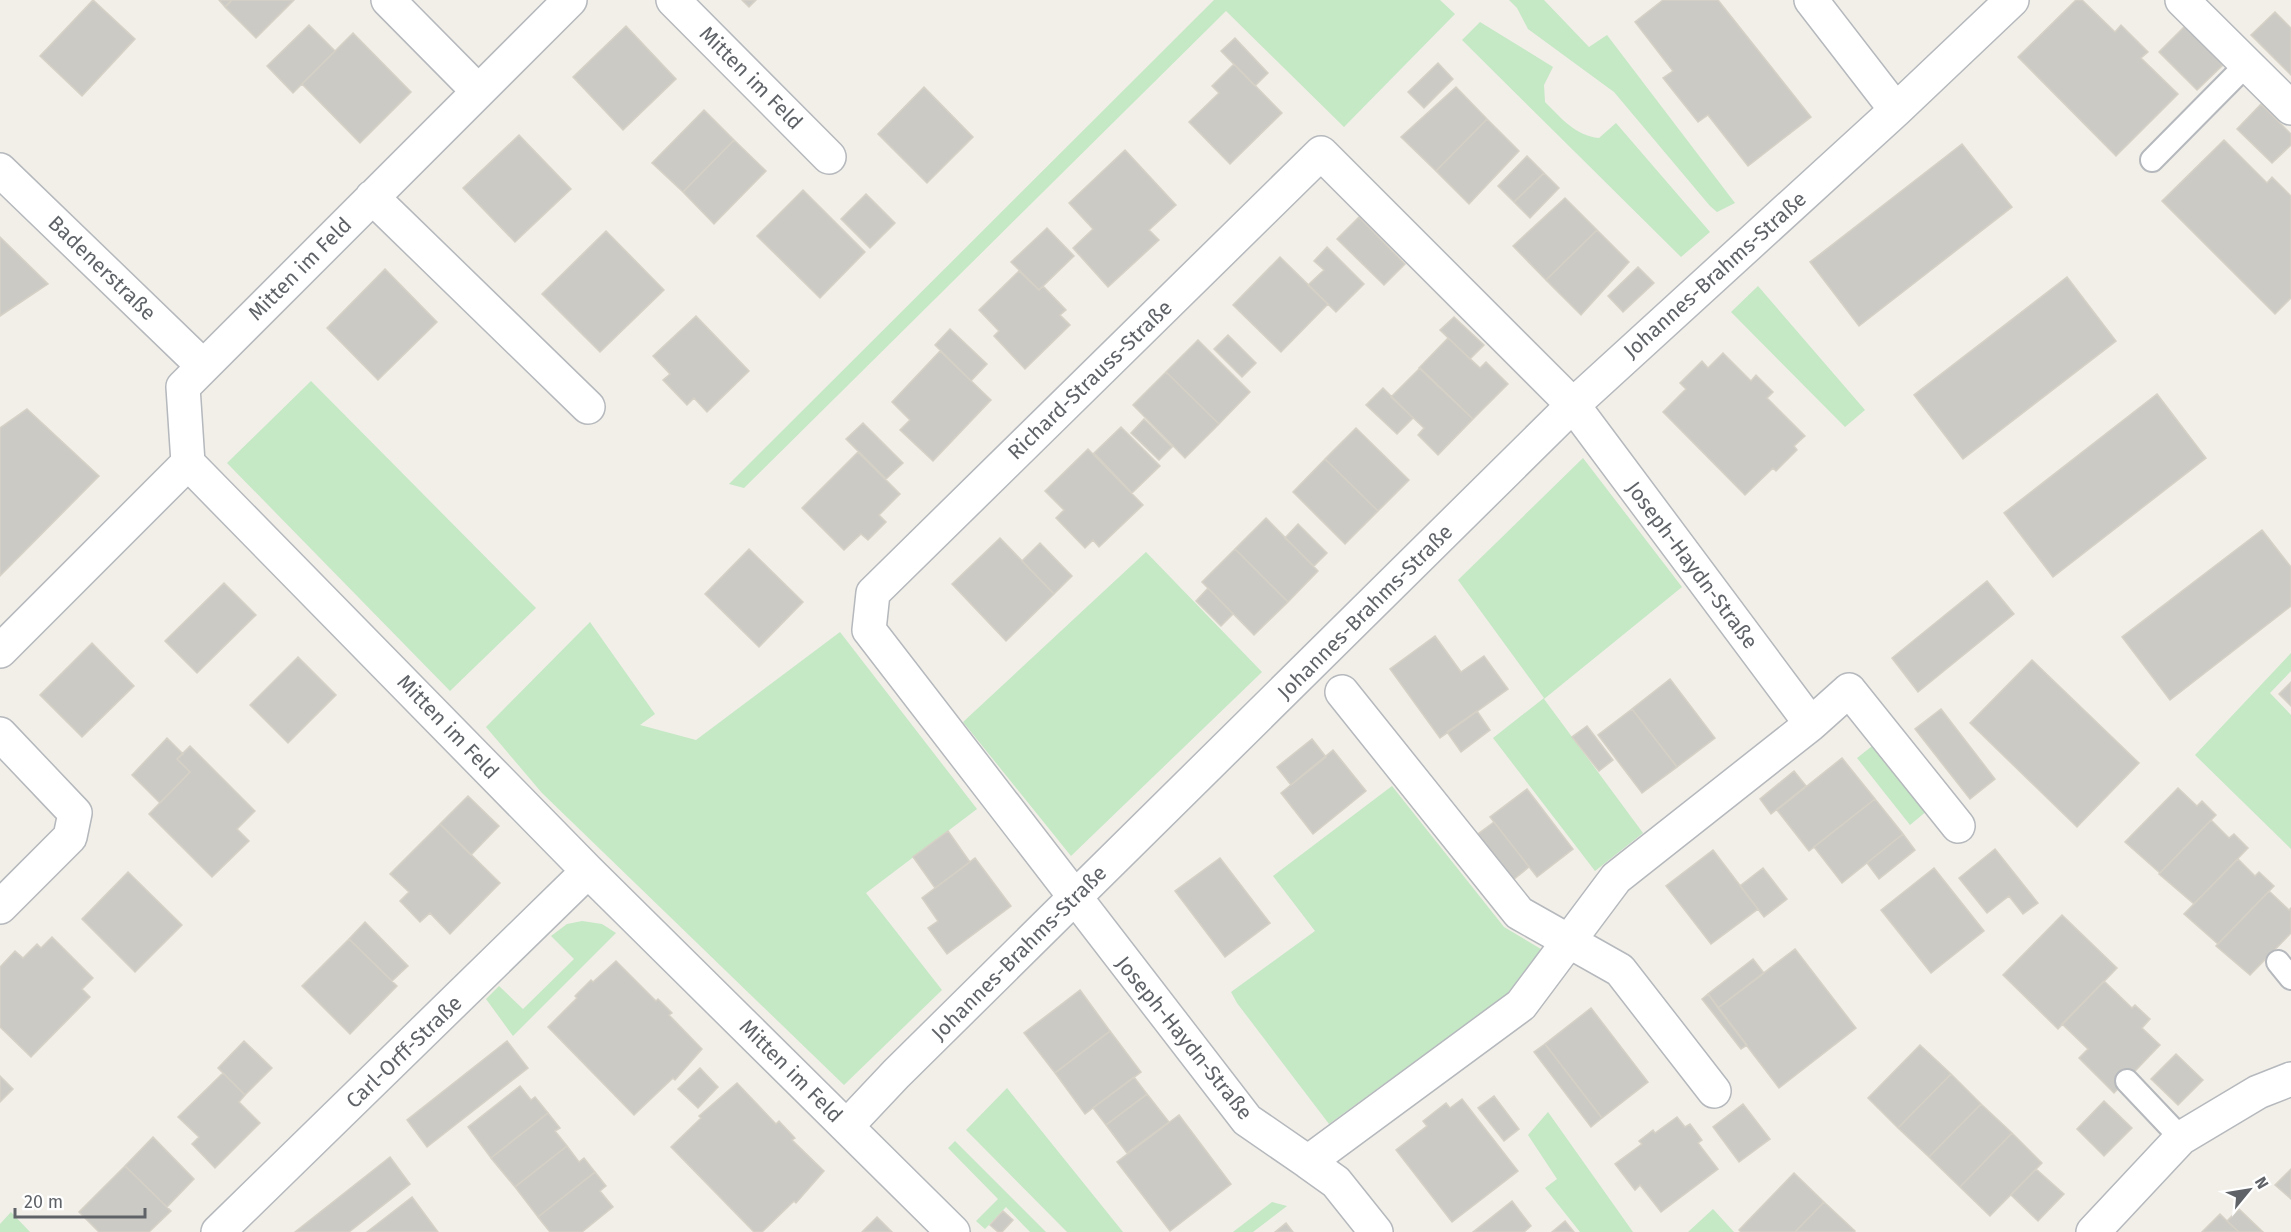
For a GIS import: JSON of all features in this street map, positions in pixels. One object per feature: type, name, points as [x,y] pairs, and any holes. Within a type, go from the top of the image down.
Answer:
[{"type":"street","points":[[388,0],[478,91]]},
{"type":"street","name":"Mitten im Feld","points":[[570,0],[183,387],[188,462],[588,871],[953,1232]]},
{"type":"street","name":"Mitten im Feld","points":[[673,0],[829,157]]},
{"type":"street","points":[[1812,0],[1896,110]]},
{"type":"street","name":"Johannes-Brahms-Straße","points":[[847,1126],[896,1074],[1573,405],[1896,110],[2012,0]]},
{"type":"street","points":[[2182,0],[2291,108]]},
{"type":"street","name":"Richard-Strauss-Straße","points":[[1075,898],[869,630],[873,593],[1321,153],[1573,405]]},
{"type":"street","name":"Badenerstraße","points":[[0,170],[203,366]]},
{"type":"street","points":[[372,197],[588,407]]},
{"type":"street","name":"Joseph-Haydn-Straße","points":[[1573,405],[1811,724]]},
{"type":"street","points":[[0,651],[188,462]]},
{"type":"street","points":[[1308,1162],[1521,1005],[1616,878],[1811,724],[1849,690],[1958,826]]},
{"type":"street","points":[[1342,692],[1519,913],[1620,970],[1714,1091]]},
{"type":"street","points":[[0,734],[75,813],[70,837],[0,907]]},
{"type":"street","name":"Carl-Orff-Straße","points":[[218,1232],[588,871]]},
{"type":"street","name":"Joseph-Haydn-Straße","points":[[1075,898],[1247,1120],[1336,1182],[1376,1232]]},
{"type":"street","points":[[2093,1232],[2181,1138],[2258,1092],[2291,1079]]},
{"type":"lane","points":[[2152,160],[2247,64]]},
{"type":"lane","points":[[2127,1081],[2181,1138]]},
{"type":"green space","points":[[1214,0],[1440,0],[1455,14],[1344,127],[1226,11],[744,488],[729,484]]},
{"type":"green space","points":[[1509,0],[1544,0],[1589,47],[1607,35],[1735,203],[1717,212],[1710,206],[1614,92],[1528,29],[1517,8]]},
{"type":"green space","points":[[1480,22],[1553,67],[1544,85],[1545,102],[1569,125],[1583,134],[1599,138],[1616,123],[1710,232],[1681,257],[1462,40]]},
{"type":"green space","points":[[1758,286],[1865,410],[1845,427],[1731,312]]},
{"type":"green space","points":[[311,381],[536,608],[450,691],[227,463]]},
{"type":"green space","points":[[1583,458],[1682,587],[1544,699],[1643,833],[1595,871],[1493,738],[1544,698],[1458,580]]},
{"type":"green space","points":[[1146,552],[1262,672],[1071,856],[963,722]]},
{"type":"green space","points":[[590,622],[655,714],[640,725],[696,740],[840,632],[977,809],[866,893],[942,990],[844,1085],[542,793],[486,727]]},
{"type":"green space","points":[[2291,653],[2291,671],[2270,693],[2291,715],[2291,849],[2195,755]]},
{"type":"green space","points":[[1876,743],[1928,810],[1910,825],[1857,758]]},
{"type":"green space","points":[[1392,786],[1504,927],[1541,949],[1507,994],[1329,1124],[1231,992],[1315,931],[1273,876]]},
{"type":"green space","points":[[582,921],[602,924],[616,933],[513,1036],[486,999],[499,986],[523,1009],[574,959],[551,936],[567,924]]},
{"type":"green space","points":[[1007,1088],[1123,1232],[1067,1232],[966,1130]]},
{"type":"green space","points":[[1548,1112],[1633,1232],[1580,1232],[1545,1188],[1557,1179],[1528,1135]]},
{"type":"green space","points":[[955,1141],[1046,1232],[1030,1232],[1006,1207],[985,1229],[976,1221],[998,1199],[948,1148]]},
{"type":"green space","points":[[1272,1202],[1287,1206],[1253,1232],[1233,1232]]},
{"type":"green space","points":[[1713,1209],[1734,1232],[1688,1232]]},
{"type":"green space","points":[[11,1212],[30,1232],[0,1232],[0,1224]]},
{"type":"building","points":[[93,0],[135,39],[82,96],[40,56]]},
{"type":"building","points":[[219,0],[232,0],[225,7]]},
{"type":"building","points":[[232,0],[294,0],[256,38],[225,7]]},
{"type":"building","points":[[742,0],[756,0],[749,7]]},
{"type":"building","points":[[1663,0],[1718,0],[1811,117],[1748,166],[1708,115],[1698,122],[1663,78],[1673,71],[1635,22]]},
{"type":"building","points":[[2076,0],[2082,0],[2115,32],[2121,25],[2148,52],[2141,58],[2178,94],[2116,156],[2018,57]]},
{"type":"building","points":[[2275,12],[2291,28],[2291,75],[2251,35]]},
{"type":"building","points":[[309,25],[335,51],[293,93],[267,66]]},
{"type":"building","points":[[626,26],[676,79],[623,130],[573,77]]},
{"type":"building","points":[[2185,26],[2223,65],[2197,90],[2159,52]]},
{"type":"building","points":[[353,33],[411,92],[360,143],[302,84]]},
{"type":"building","points":[[1235,38],[1268,73],[1255,86],[1221,51]]},
{"type":"building","points":[[1438,63],[1453,79],[1424,108],[1408,92]]},
{"type":"building","points":[[1234,64],[1282,113],[1230,164],[1189,122],[1219,93],[1212,86]]},
{"type":"building","points":[[924,87],[973,137],[927,183],[878,134]]},
{"type":"building","points":[[1456,87],[1487,119],[1436,171],[1401,137]]},
{"type":"building","points":[[2261,104],[2291,134],[2291,145],[2272,163],[2237,129]]},
{"type":"building","points":[[704,110],[734,140],[683,192],[652,163]]},
{"type":"building","points":[[1487,119],[1519,151],[1469,204],[1436,171]]},
{"type":"building","points":[[519,135],[571,189],[515,242],[463,188]]},
{"type":"building","points":[[734,140],[766,171],[714,224],[683,192]]},
{"type":"building","points":[[2224,140],[2267,183],[2272,177],[2291,196],[2291,298],[2275,314],[2162,201]]},
{"type":"building","points":[[1962,144],[2012,207],[1859,326],[1810,262]]},
{"type":"building","points":[[1125,150],[1176,205],[1149,230],[1159,240],[1108,287],[1073,248],[1093,229],[1069,203]]},
{"type":"building","points":[[1527,156],[1544,173],[1514,202],[1498,186]]},
{"type":"building","points":[[1544,173],[1559,188],[1530,218],[1514,202]]},
{"type":"building","points":[[803,190],[865,252],[820,298],[757,236]]},
{"type":"building","points":[[866,194],[895,223],[870,248],[841,219]]},
{"type":"building","points":[[1565,198],[1597,230],[1546,280],[1513,246]]},
{"type":"building","points":[[1359,217],[1405,264],[1384,285],[1337,239]]},
{"type":"building","points":[[1047,228],[1074,256],[1039,290],[1011,262]]},
{"type":"building","points":[[1597,230],[1629,262],[1581,315],[1546,280]]},
{"type":"building","points":[[606,231],[664,290],[600,352],[542,294]]},
{"type":"building","points":[[0,237],[48,284],[0,316]]},
{"type":"building","points":[[1327,247],[1364,284],[1336,312],[1308,285],[1324,270],[1314,261]]},
{"type":"building","points":[[1280,257],[1328,304],[1281,352],[1233,305]]},
{"type":"building","points":[[1638,267],[1654,283],[1623,312],[1608,296]]},
{"type":"building","points":[[385,269],[437,322],[378,380],[327,328]]},
{"type":"building","points":[[1019,271],[1039,290],[1043,286],[1066,310],[1060,315],[1070,325],[1025,369],[994,336],[999,331],[979,310]]},
{"type":"building","points":[[2067,277],[2116,341],[1963,459],[1914,395]]},
{"type":"building","points":[[696,316],[749,371],[707,412],[694,398],[687,405],[663,380],[670,374],[653,356]]},
{"type":"building","points":[[1454,317],[1484,345],[1470,359],[1440,330]]},
{"type":"building","points":[[950,329],[987,364],[971,381],[935,345]]},
{"type":"building","points":[[1228,335],[1256,363],[1242,377],[1214,349]]},
{"type":"building","points":[[1448,338],[1480,368],[1486,362],[1508,384],[1473,419],[1419,368]]},
{"type":"building","points":[[1198,340],[1250,392],[1219,424],[1166,372]]},
{"type":"building","points":[[940,351],[991,400],[933,461],[900,430],[910,420],[892,402]]},
{"type":"building","points":[[1723,353],[1751,381],[1756,375],[1773,392],[1767,398],[1805,436],[1794,446],[1797,450],[1776,471],[1773,468],[1745,495],[1663,412],[1686,389],[1680,383],[1702,361],[1708,368]]},
{"type":"building","points":[[1420,368],[1473,419],[1438,455],[1418,435],[1424,428],[1391,397]]},
{"type":"building","points":[[1166,372],[1219,424],[1185,458],[1133,405]]},
{"type":"building","points":[[1383,388],[1413,418],[1397,434],[1366,405]]},
{"type":"building","points":[[2157,394],[2206,458],[2053,577],[2004,513]]},
{"type":"building","points":[[27,409],[99,476],[0,576],[0,428]]},
{"type":"building","points":[[1144,419],[1172,447],[1159,460],[1131,433]]},
{"type":"building","points":[[863,423],[903,463],[886,479],[846,439]]},
{"type":"building","points":[[1121,427],[1160,466],[1132,493],[1094,453]]},
{"type":"building","points":[[1356,428],[1409,480],[1378,511],[1325,459]]},
{"type":"building","points":[[1088,449],[1143,505],[1099,547],[1093,540],[1085,548],[1056,518],[1064,510],[1045,491]]},
{"type":"building","points":[[858,452],[900,494],[879,515],[886,522],[868,540],[861,534],[844,550],[802,508]]},
{"type":"building","points":[[1325,459],[1378,511],[1345,544],[1293,492]]},
{"type":"building","points":[[1266,518],[1318,571],[1288,602],[1235,549]]},
{"type":"building","points":[[1298,524],[1327,553],[1314,566],[1285,538]]},
{"type":"building","points":[[2262,530],[2291,567],[2291,606],[2170,700],[2122,637]]},
{"type":"building","points":[[1000,538],[1054,594],[1006,641],[952,584]]},
{"type":"building","points":[[1040,543],[1072,576],[1054,594],[1022,561]]},
{"type":"building","points":[[749,549],[803,602],[759,647],[705,594]]},
{"type":"building","points":[[1235,549],[1288,602],[1254,635],[1202,582]]},
{"type":"building","points":[[1987,581],[2014,614],[1918,692],[1892,658]]},
{"type":"building","points":[[224,583],[256,615],[197,673],[165,641]]},
{"type":"building","points":[[1208,588],[1233,614],[1221,626],[1196,601]]},
{"type":"building","points":[[1435,636],[1461,672],[1484,656],[1508,689],[1440,738],[1390,669]]},
{"type":"building","points":[[92,643],[134,686],[82,737],[40,695]]},
{"type":"building","points":[[298,657],[336,695],[288,743],[250,705]]},
{"type":"building","points":[[2032,660],[2139,763],[2077,827],[1970,723]]},
{"type":"building","points":[[1670,679],[1715,738],[1677,767],[1632,709]]},
{"type":"building","points":[[2291,682],[2291,706],[2279,694]]},
{"type":"building","points":[[1632,709],[1677,767],[1642,793],[1598,735]]},
{"type":"building","points":[[1941,709],[1995,779],[1970,799],[1915,729]]},
{"type":"building","points":[[1477,711],[1490,730],[1461,752],[1447,732]]},
{"type":"building","points":[[1587,726],[1613,760],[1599,771],[1572,737]]},
{"type":"building","points":[[167,738],[183,754],[177,759],[190,772],[160,803],[132,775]]},
{"type":"building","points":[[1312,739],[1326,757],[1291,785],[1277,767]]},
{"type":"building","points":[[190,746],[255,811],[237,829],[249,841],[212,877],[149,814],[190,772],[177,759]]},
{"type":"building","points":[[1333,750],[1366,791],[1313,834],[1281,793]]},
{"type":"building","points":[[1842,758],[1875,799],[1809,851],[1777,810]]},
{"type":"building","points":[[1794,771],[1806,786],[1771,814],[1760,799]]},
{"type":"building","points":[[2178,788],[2197,806],[2202,801],[2216,815],[2160,873],[2125,842]]},
{"type":"building","points":[[1527,789],[1573,849],[1537,877],[1490,817]]},
{"type":"building","points":[[468,796],[499,826],[471,855],[440,824]]},
{"type":"building","points":[[1875,799],[1903,834],[1842,883],[1814,847]]},
{"type":"building","points":[[2211,820],[2229,838],[2234,834],[2248,848],[2194,904],[2159,874]]},
{"type":"building","points":[[1494,822],[1529,867],[1513,880],[1478,834]]},
{"type":"building","points":[[440,824],[500,883],[450,934],[430,913],[420,922],[400,901],[409,892],[390,874]]},
{"type":"building","points":[[948,831],[970,862],[935,888],[913,857]]},
{"type":"building","points":[[1903,834],[1915,850],[1879,879],[1867,863]]},
{"type":"building","points":[[1995,849],[2038,903],[2023,914],[2009,896],[1987,913],[1959,878]]},
{"type":"building","points":[[1713,850],[1758,909],[1711,944],[1666,886]]},
{"type":"building","points":[[975,858],[1011,906],[947,954],[928,928],[938,921],[922,898]]},
{"type":"building","points":[[1220,858],[1270,923],[1225,957],[1175,891]]},
{"type":"building","points":[[2238,859],[2255,876],[2259,872],[2274,886],[2218,944],[2184,914]]},
{"type":"building","points":[[1763,868],[1787,899],[1764,917],[1740,886]]},
{"type":"building","points":[[1934,868],[1984,931],[1931,973],[1881,910]]},
{"type":"building","points":[[128,872],[182,925],[135,972],[82,919]]},
{"type":"building","points":[[2269,891],[2289,910],[2291,908],[2291,933],[2250,975],[2216,946]]},
{"type":"building","points":[[2062,915],[2117,968],[2058,1029],[2003,975]]},
{"type":"building","points":[[365,922],[408,966],[392,981],[349,939]]},
{"type":"building","points":[[52,937],[93,978],[82,989],[90,997],[31,1057],[0,1027],[0,967],[15,951],[23,958],[37,944],[41,948]]},
{"type":"building","points":[[349,939],[397,986],[350,1034],[302,986]]},
{"type":"building","points":[[1795,949],[1856,1028],[1779,1088],[1718,1008]]},
{"type":"building","points":[[1753,959],[1764,973],[1718,1008],[1708,994]]},
{"type":"building","points":[[616,961],[656,1001],[658,999],[672,1013],[669,1015],[702,1049],[675,1080],[673,1078],[634,1115],[548,1027],[577,998],[575,996],[591,980],[593,982]]},
{"type":"building","points":[[2104,981],[2132,1008],[2135,1005],[2150,1019],[2142,1028],[2160,1045],[2114,1093],[2079,1058],[2088,1049],[2062,1024]]},
{"type":"building","points":[[1080,990],[1110,1031],[1055,1073],[1024,1033]]},
{"type":"building","points":[[1708,994],[1747,1045],[1741,1049],[1702,999]]},
{"type":"building","points":[[1591,1008],[1648,1082],[1602,1118],[1545,1044]]},
{"type":"building","points":[[1110,1031],[1141,1072],[1085,1114],[1055,1073]]},
{"type":"building","points":[[244,1041],[272,1068],[245,1095],[218,1068]]},
{"type":"building","points":[[507,1041],[528,1068],[427,1147],[407,1120]]},
{"type":"building","points":[[1545,1044],[1602,1118],[1591,1127],[1534,1052]]},
{"type":"building","points":[[1920,1045],[1951,1074],[1898,1128],[1868,1098]]},
{"type":"building","points":[[2176,1054],[2203,1080],[2178,1105],[2151,1079]]},
{"type":"building","points":[[700,1068],[718,1087],[698,1108],[678,1089]]},
{"type":"building","points":[[223,1073],[245,1095],[239,1102],[260,1123],[215,1168],[192,1144],[199,1137],[178,1117]]},
{"type":"building","points":[[1951,1074],[1981,1104],[1929,1157],[1898,1128]]},
{"type":"building","points":[[0,1076],[13,1089],[0,1102]]},
{"type":"building","points":[[1134,1077],[1147,1094],[1106,1125],[1093,1108]]},
{"type":"building","points":[[737,1083],[776,1124],[779,1121],[795,1138],[792,1140],[824,1171],[796,1203],[794,1201],[762,1232],[754,1232],[671,1147],[701,1118],[699,1116]]},
{"type":"building","points":[[520,1086],[531,1100],[535,1097],[548,1113],[491,1158],[468,1127]]},
{"type":"building","points":[[1147,1094],[1169,1122],[1127,1153],[1106,1125]]},
{"type":"building","points":[[1494,1096],[1519,1129],[1504,1141],[1478,1108]]},
{"type":"building","points":[[1462,1099],[1518,1171],[1452,1222],[1396,1150],[1427,1126],[1423,1121],[1446,1103],[1450,1108]]},
{"type":"building","points":[[2104,1101],[2132,1128],[2104,1156],[2077,1129]]},
{"type":"building","points":[[1743,1104],[1770,1139],[1739,1162],[1713,1127]]},
{"type":"building","points":[[1981,1104],[2012,1133],[1960,1187],[1929,1157]]},
{"type":"building","points":[[548,1113],[560,1128],[555,1131],[567,1146],[515,1187],[491,1158]]},
{"type":"building","points":[[1179,1115],[1231,1184],[1170,1231],[1117,1162]]},
{"type":"building","points":[[1677,1117],[1685,1127],[1690,1124],[1702,1140],[1698,1143],[1718,1169],[1661,1212],[1640,1185],[1635,1190],[1615,1164],[1642,1144],[1639,1141],[1653,1130],[1655,1133]]},
{"type":"building","points":[[2012,1133],[2042,1163],[1990,1216],[1960,1187]]},
{"type":"building","points":[[153,1137],[194,1179],[167,1207],[125,1166]]},
{"type":"building","points":[[567,1146],[579,1162],[584,1158],[595,1172],[538,1217],[515,1187]]},
{"type":"building","points":[[390,1157],[410,1184],[349,1232],[295,1232]]},
{"type":"building","points":[[125,1166],[171,1211],[149,1232],[99,1232],[79,1212]]},
{"type":"building","points":[[2036,1169],[2064,1194],[2038,1221],[2011,1195]]},
{"type":"building","points":[[2291,1169],[2291,1199],[2275,1185]]},
{"type":"building","points":[[595,1172],[606,1186],[600,1191],[613,1207],[582,1232],[550,1232],[538,1217]]},
{"type":"building","points":[[1794,1173],[1824,1202],[1795,1232],[1741,1232],[1739,1230]]},
{"type":"building","points":[[412,1197],[438,1232],[367,1232]]},
{"type":"building","points":[[1512,1201],[1531,1226],[1524,1232],[1473,1232]]},
{"type":"building","points":[[1824,1202],[1855,1231],[1795,1232]]},
{"type":"building","points":[[2239,1209],[2263,1232],[2239,1232],[2227,1221]]},
{"type":"building","points":[[1003,1211],[1013,1220],[1002,1232],[998,1232],[990,1225]]},
{"type":"building","points":[[2220,1214],[2227,1221],[2239,1232],[2202,1232]]},
{"type":"building","points":[[877,1217],[892,1232],[862,1232]]},
{"type":"building","points":[[1565,1221],[1574,1232],[1552,1232]]},
{"type":"building","points":[[1286,1223],[1293,1232],[1275,1232]]}]
